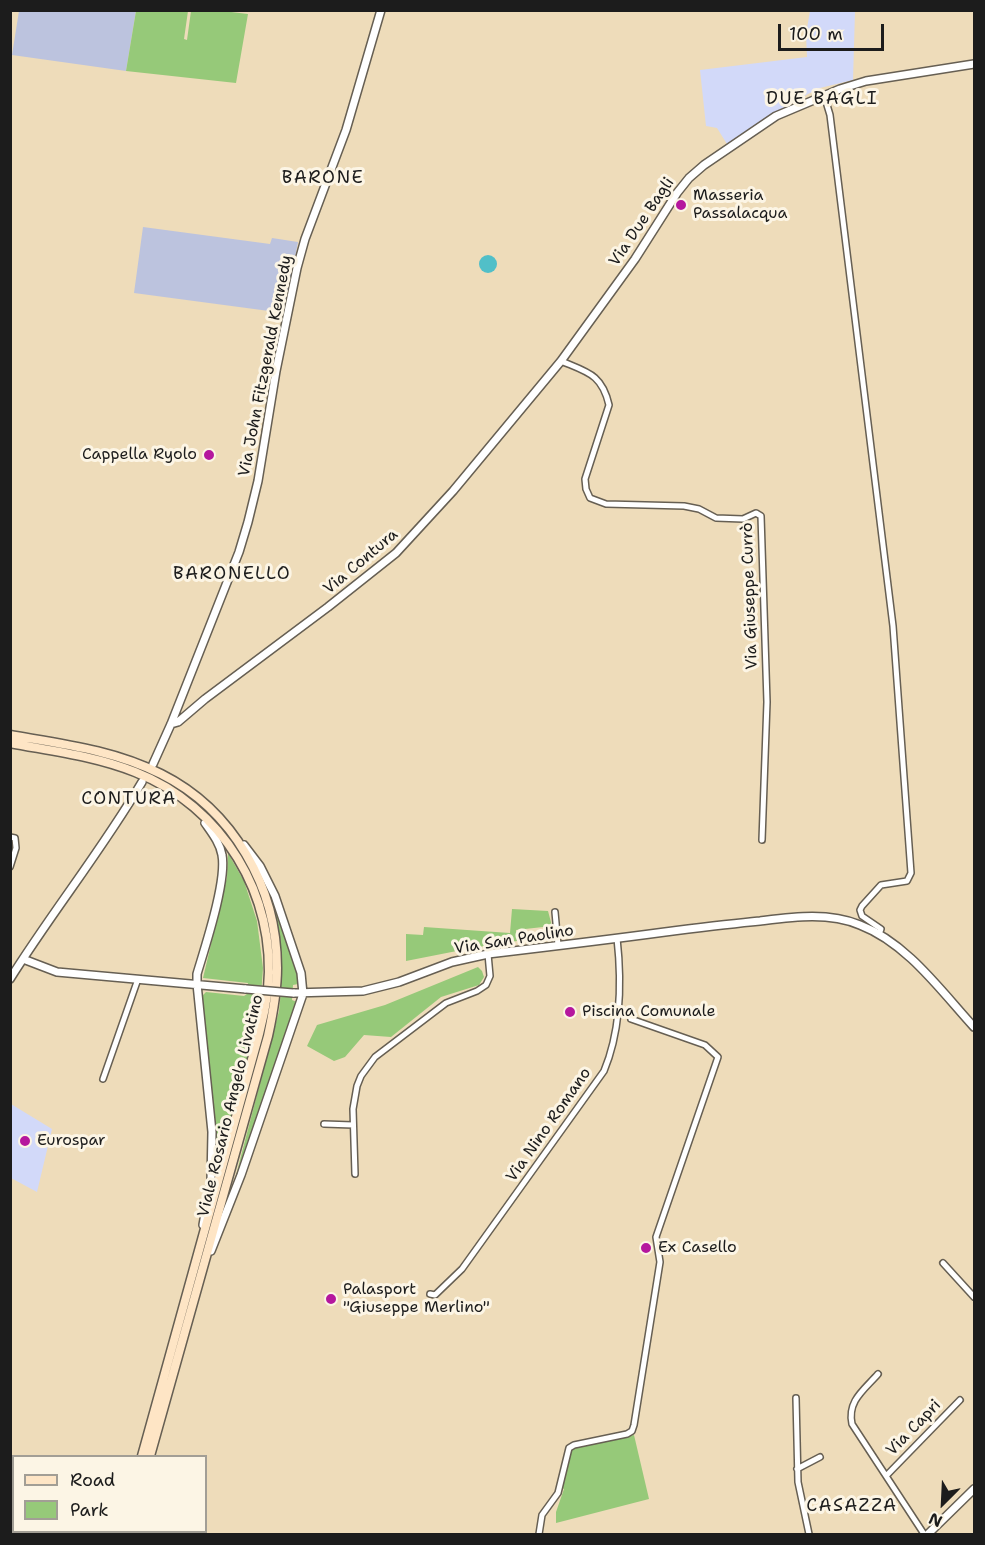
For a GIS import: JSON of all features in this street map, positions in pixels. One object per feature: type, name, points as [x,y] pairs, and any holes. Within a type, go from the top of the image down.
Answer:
[{"type":"main road","name":"Viale Rosario Angelo Livatino","points":[[10,735],[100,752],[161,774],[199,797],[235,834],[254,869],[271,916],[277,951],[273,1011],[252,1096],[142,1455]]},
{"type":"main road","name":"Viale Rosario Angelo Livatino","points":[[10,743],[98,760],[135,772],[157,782],[193,806],[226,840],[246,873],[258,902],[266,935],[268,989],[259,1034],[150,1455]]},
{"type":"street","name":"Via John Fitzgerald Kennedy","points":[[171,724],[239,552],[248,522],[258,481],[276,371],[297,268],[305,238],[346,130],[381,10]]},
{"type":"street","name":"Via Due Bagli","points":[[561,360],[635,259],[677,193],[704,165],[776,116],[824,95],[866,81],[975,64]]},
{"type":"street","points":[[824,95],[830,115],[892,626],[911,873],[907,881],[881,885],[862,906],[860,910],[862,916],[881,929],[879,934]]},
{"type":"street","name":"Via Contura","points":[[171,724],[178,722],[396,553],[453,491],[561,360]]},
{"type":"street","name":"Via Giuseppe Currò","points":[[561,360],[598,379],[609,405],[585,479],[590,498],[606,504],[684,506],[699,509],[716,518],[743,519],[756,513],[761,516],[767,702],[762,840]]},
{"type":"street","points":[[153,764],[171,724]]},
{"type":"street","points":[[10,979],[105,842],[142,782]]},
{"type":"street","points":[[193,806],[213,834],[219,845],[223,861],[220,886],[197,974],[211,1112],[212,1157],[211,1181],[197,1275]]},
{"type":"street","points":[[197,1275],[241,1175],[303,994],[301,973],[266,875],[235,834]]},
{"type":"street","points":[[10,837],[15,838],[16,848],[10,867]]},
{"type":"street","points":[[555,912],[558,945]]},
{"type":"street","name":"Via San Paolino","points":[[23,958],[57,972],[303,994],[352,993],[382,987],[452,962],[488,954],[727,924],[811,916],[859,924],[879,934],[914,963],[975,1027]]},
{"type":"street","name":"Via Nino Romano","points":[[430,1294],[435,1295],[462,1269],[604,1071],[614,1043],[618,1014],[617,938]]},
{"type":"street","points":[[355,1174],[353,1109],[357,1086],[368,1066],[389,1045],[446,1003],[486,985],[490,976],[488,954]]},
{"type":"street","points":[[102,1079],[138,979]]},
{"type":"street","points":[[539,1534],[542,1515],[558,1493],[569,1448],[632,1431],[660,1262],[656,1237],[718,1057],[705,1045],[631,1019]]},
{"type":"street","points":[[324,1124],[353,1125]]},
{"type":"street","points":[[944,1263],[975,1297]]},
{"type":"street","name":"Via Capri","points":[[879,1374],[854,1402],[850,1415],[852,1424],[926,1534]]},
{"type":"street","points":[[796,1398],[798,1482],[809,1534]]},
{"type":"street","name":"Via Capri","points":[[886,1475],[960,1400]]},
{"type":"street","points":[[797,1469],[820,1457]]},
{"type":"street","points":[[926,1534],[975,1489]]},
{"type":"shaded area","points":[[19,11],[136,11],[126,71],[12,55]]},
{"type":"shaded area","points":[[810,11],[855,11],[853,80],[820,88],[808,94],[727,144],[717,128],[706,126],[700,70],[807,57],[806,34]]},
{"type":"shaded area","points":[[143,227],[270,244],[272,238],[298,242],[284,313],[134,293]]},
{"type":"shaded area","points":[[11,1104],[52,1129],[37,1192],[11,1178]]},
{"type":"green space","points":[[136,11],[188,11],[184,39],[187,40],[191,11],[248,14],[236,83],[126,71]]},
{"type":"green space","points":[[228,853],[244,881],[257,921],[263,968],[260,1010],[216,1172],[216,1132],[201,997],[206,992],[244,996],[247,994],[248,983],[203,978],[227,877]]},
{"type":"green space","points":[[269,889],[298,971],[298,984],[293,985],[292,1000],[297,1002],[236,1175],[279,1011],[282,979],[280,950]]},
{"type":"green space","points":[[512,909],[548,911],[552,926],[516,930],[517,941],[406,961],[406,934],[423,935],[424,927],[510,933]]},
{"type":"green space","points":[[478,967],[484,977],[479,985],[441,997],[391,1037],[364,1035],[345,1057],[334,1061],[307,1046],[317,1025],[385,1005]]},
{"type":"green space","points":[[634,1435],[649,1499],[556,1523],[556,1512],[564,1489],[562,1488],[571,1450],[577,1446]]},
{"type":"water","points":[[484,255],[492,255],[497,260],[495,271],[484,273],[479,268],[479,260]]},
{"type":"place","name":"Masseria Passalacqua","points":[[681,205]]},
{"type":"place","name":"Cappella Ryolo","points":[[209,455]]},
{"type":"place","name":"Piscina Comunale","points":[[570,1012]]},
{"type":"place","name":"Eurospar","points":[[25,1141]]},
{"type":"place","name":"Ex Casello","points":[[646,1248]]},
{"type":"place","name":"Palasport \"Giuseppe Merlino\"","points":[[331,1299]]},
{"type":"district","name":"DUE BAGLI","points":[[822,99]]},
{"type":"district","name":"BARONE","points":[[323,178]]},
{"type":"district","name":"BARONELLO","points":[[232,574]]},
{"type":"district","name":"CONTURA","points":[[129,799]]},
{"type":"district","name":"CASAZZA","points":[[852,1506]]}]
